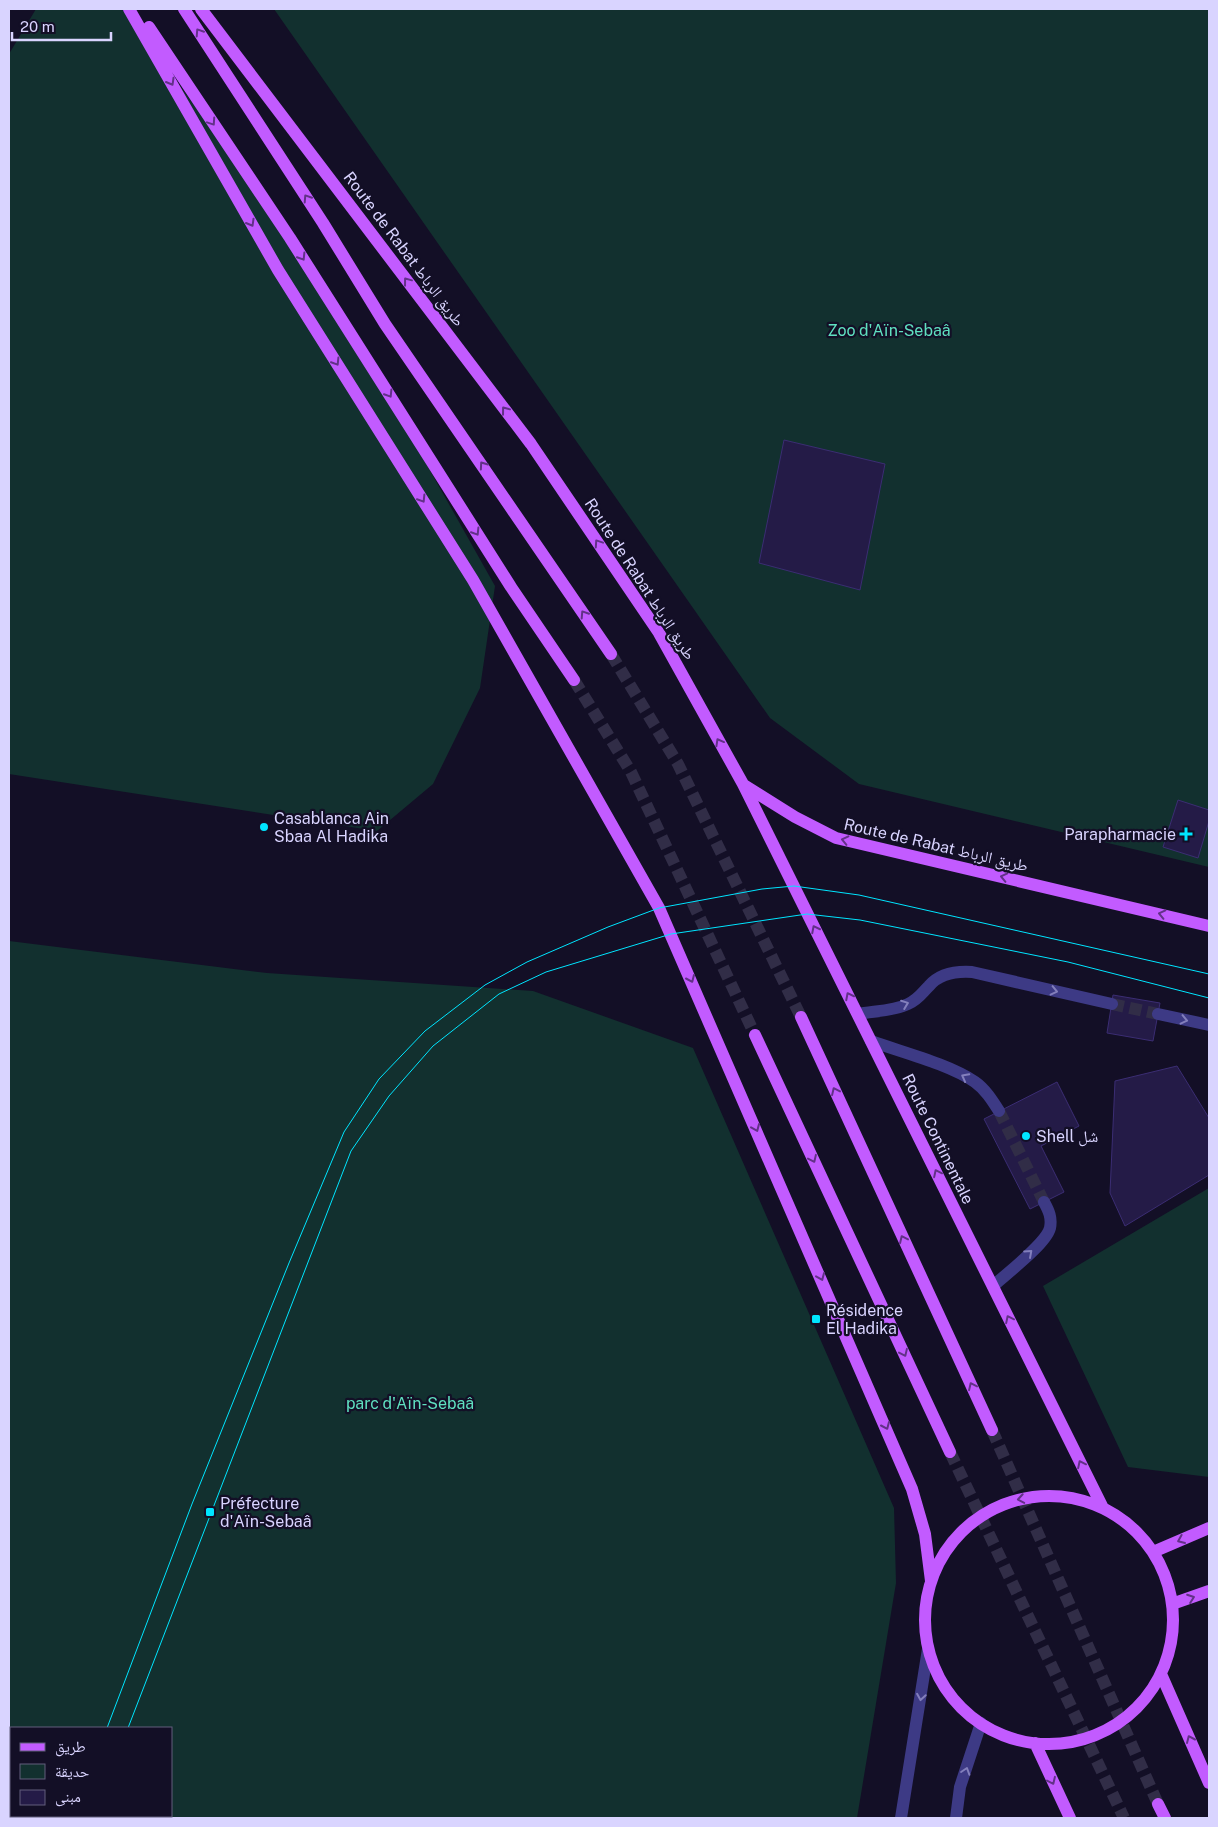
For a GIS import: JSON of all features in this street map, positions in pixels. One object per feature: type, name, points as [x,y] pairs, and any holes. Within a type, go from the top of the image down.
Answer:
[{"type":"main road","points":[[129,9],[278,270],[473,580],[620,836],[672,934],[909,1480],[925,1534],[931,1580]]},
{"type":"main road","points":[[136,9],[290,238],[511,587],[574,680]]},
{"type":"main road","points":[[184,9],[323,223],[385,324],[611,654]]},
{"type":"main road","name":"Route de Rabat طريق الرباط","points":[[201,9],[531,444],[659,633],[743,784],[795,817],[836,838],[1209,926]]},
{"type":"main road","name":"Route Continentale","points":[[743,784],[1103,1508]]},
{"type":"main road","points":[[800,1017],[992,1430]]},
{"type":"main road","points":[[755,1035],[950,1452]]},
{"type":"main road","points":[[1044,1495],[1074,1498],[1103,1508],[1131,1526],[1153,1552],[1166,1577],[1172,1604],[1174,1637],[1161,1674],[1139,1705],[1109,1729],[1073,1742],[1035,1743],[1006,1739],[981,1723],[957,1703],[940,1678],[928,1649],[925,1614],[931,1580],[944,1553],[963,1530],[986,1512],[1015,1500],[1044,1495]]},
{"type":"main road","points":[[1153,1552],[1209,1528]]},
{"type":"main road","points":[[1172,1604],[1209,1591]]},
{"type":"main road","points":[[1161,1674],[1209,1783]]},
{"type":"main road","points":[[1035,1743],[1070,1818]]},
{"type":"main road","points":[[1158,1804],[1165,1818]]},
{"type":"street","points":[[858,1014],[908,1004],[920,996],[930,984],[942,976],[957,971],[972,972],[1112,1004]]},
{"type":"street","points":[[1158,1014],[1209,1025]]},
{"type":"street","points":[[871,1041],[958,1073],[975,1082],[989,1095],[999,1111]]},
{"type":"street","points":[[993,1286],[1040,1243],[1049,1230],[1051,1216],[1044,1202]]},
{"type":"street","points":[[901,1818],[928,1649]]},
{"type":"street","points":[[956,1818],[960,1787],[981,1723]]},
{"type":"green space","points":[[36,9],[122,9],[315,266],[495,586],[480,688],[433,784],[377,831],[9,774],[9,54]]},
{"type":"green space","name":"Zoo d'Aïn-Sebaâ","points":[[274,9],[1209,9],[1209,867],[859,784],[770,718]]},
{"type":"green space","name":"parc d'Aïn-Sebaâ","points":[[9,941],[267,973],[533,991],[693,1048],[894,1508],[896,1583],[857,1818],[9,1818]]},
{"type":"green space","points":[[1209,1188],[1209,1477],[1128,1467],[1043,1286]]},
{"type":"building","points":[[784,440],[885,464],[860,590],[759,563]]},
{"type":"building","name":"Parapharmacie","points":[[1178,800],[1209,810],[1209,821],[1198,858],[1163,847]]},
{"type":"building","points":[[1113,995],[1160,1003],[1153,1041],[1107,1033]]},
{"type":"building","points":[[1177,1066],[1209,1118],[1209,1175],[1125,1226],[1110,1193],[1115,1081]]},
{"type":"building","name":"Shell شل","points":[[1057,1082],[1079,1126],[1041,1146],[1064,1192],[1030,1209],[984,1119]]},
{"type":"tunnel","points":[[611,654],[678,764],[801,1017]]},
{"type":"tunnel","points":[[574,680],[631,772],[755,1035]]},
{"type":"tunnel","points":[[1112,1004],[1158,1014]]},
{"type":"tunnel","points":[[999,1111],[1044,1202]]},
{"type":"tunnel","points":[[992,1430],[1158,1804]]},
{"type":"tunnel","points":[[950,1452],[1124,1818]]},
{"type":"tram line","points":[[107,1727],[192,1504],[344,1132],[379,1079],[425,1031],[485,985],[527,962],[608,927],[659,908],[762,889],[794,886],[859,895],[1209,974]]},
{"type":"tram line","points":[[128,1727],[351,1151],[389,1096],[433,1046],[499,994],[546,972],[671,934],[807,914],[860,920],[1068,962],[1209,998]]},
{"type":"place","name":"Casablanca Ain Sbaa Al Hadika","points":[[264,827]]},
{"type":"place","name":"Parapharmacie","points":[[1186,834]]},
{"type":"place","name":"Shell شل","points":[[1026,1136]]},
{"type":"place","name":"Résidence El Hadika","points":[[816,1319]]},
{"type":"place","name":"Préfecture d'Aïn-Sebaâ","points":[[210,1512]]}]
